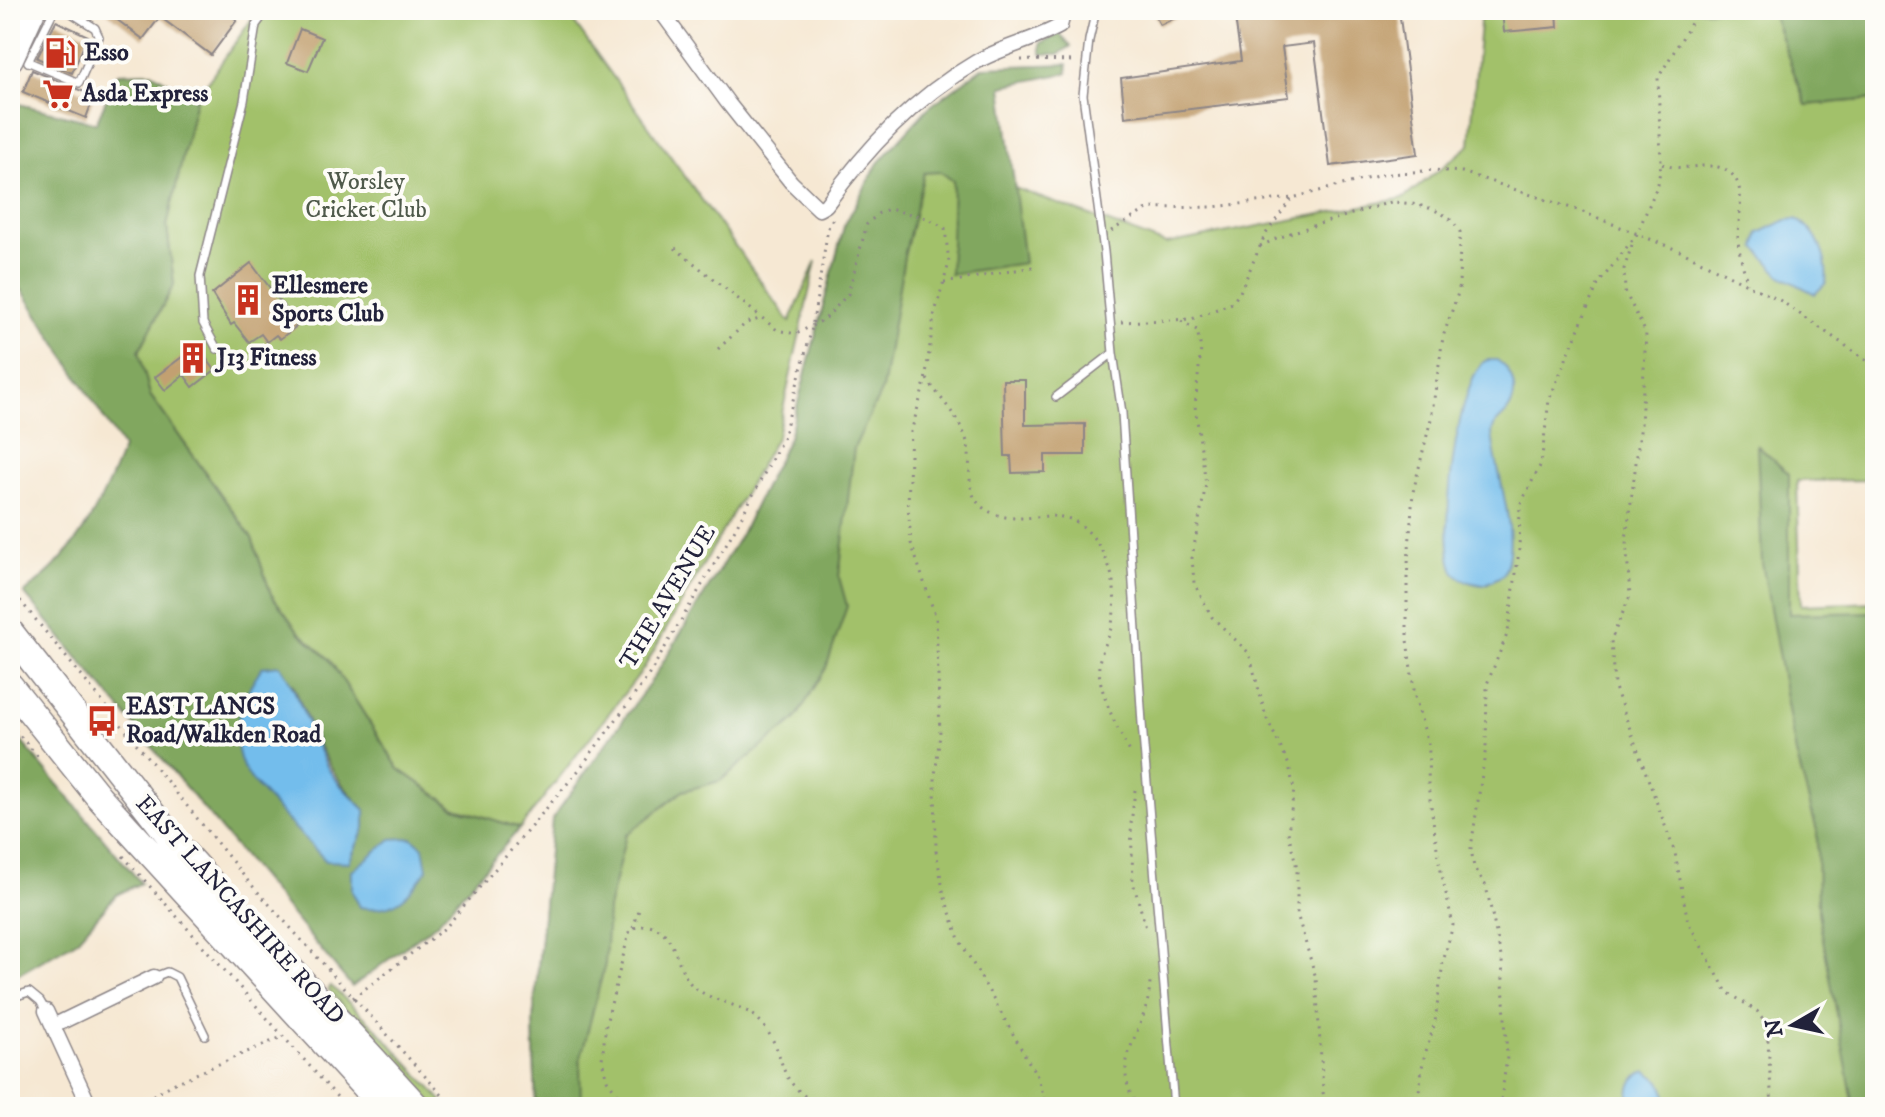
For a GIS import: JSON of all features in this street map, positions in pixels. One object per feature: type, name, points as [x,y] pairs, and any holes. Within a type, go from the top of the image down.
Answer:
[{"type":"highway","points":[[15,49],[32,10]]},
{"type":"highway","name":"EAST LANCASHIRE ROAD","points":[[10,632],[179,848],[417,1107]]},
{"type":"highway","points":[[10,663],[48,714],[56,762]]},
{"type":"highway","name":"EAST LANCASHIRE ROAD","points":[[10,686],[56,762],[99,797],[383,1107]]},
{"type":"street","points":[[660,10],[728,103],[815,208],[826,205],[879,138],[924,96],[977,61],[1060,26],[1064,10]]},
{"type":"street","points":[[53,1026],[154,977]]},
{"type":"street","points":[[46,1011],[90,1107]]},
{"type":"lane","points":[[54,10],[15,49],[79,83],[99,37],[95,28],[67,10]]},
{"type":"lane","points":[[217,349],[203,323],[200,276],[244,101],[256,25],[267,10]]},
{"type":"lane","points":[[1096,10],[1085,63],[1084,108],[1122,413],[1142,723],[1174,1107]]},
{"type":"lane","points":[[1056,397],[1113,353]]},
{"type":"lane","points":[[154,977],[167,972],[177,977],[205,1035]]},
{"type":"lane","points":[[10,998],[29,992],[46,1011]]},
{"type":"path","points":[[1699,10],[1658,78],[1661,163],[1658,184],[1626,255],[1624,280],[1630,304],[1645,325],[1646,346],[1641,424],[1626,540],[1630,596],[1611,640],[1614,685],[1675,853],[1688,922],[1727,992],[1751,1005],[1767,1026],[1772,1107]]},
{"type":"path","points":[[1015,61],[1046,58],[1085,63]]},
{"type":"path","points":[[1661,163],[1676,169],[1717,167],[1732,177],[1742,201],[1738,237],[1747,283]]},
{"type":"path","points":[[1102,237],[1149,208],[1213,207],[1292,198],[1381,175],[1433,170],[1462,172],[1637,234],[1747,283],[1806,317],[1875,366]]},
{"type":"path","points":[[1111,322],[1181,321],[1232,303],[1260,246],[1292,198]]},
{"type":"path","points":[[1260,246],[1293,232],[1391,202],[1408,203],[1446,215],[1460,232],[1459,290],[1443,337],[1431,419],[1413,492],[1407,578],[1407,640],[1413,683],[1429,747],[1428,785],[1439,862],[1453,925],[1443,962],[1435,1022],[1423,1061],[1417,1107]]},
{"type":"path","points":[[675,248],[787,334],[812,328],[848,294],[867,224],[889,209],[927,218],[945,228],[950,251],[926,377],[911,432],[908,504],[911,543],[936,618],[940,734],[934,830],[940,879],[971,966],[1002,1010],[1011,1035],[1038,1078],[1047,1107]]},
{"type":"path","name":"THE AVENUE","points":[[353,998],[446,927],[578,771],[647,678],[735,529],[783,438],[812,328],[828,228],[833,217]]},
{"type":"path","points":[[1500,1107],[1498,1097],[1507,1057],[1502,961],[1486,886],[1471,857],[1480,772],[1486,747],[1487,684],[1508,632],[1519,551],[1520,505],[1541,464],[1546,408],[1599,283],[1637,234]]},
{"type":"path","points":[[942,283],[1038,266]]},
{"type":"path","points":[[718,349],[746,323],[763,318]]},
{"type":"path","points":[[1181,321],[1197,330],[1201,341],[1195,406],[1206,484],[1192,557],[1194,583],[1212,617],[1249,653],[1266,717],[1289,765],[1294,790],[1288,832],[1297,868],[1297,914],[1316,978],[1324,1107]]},
{"type":"path","points":[[926,377],[963,431],[972,492],[977,503],[992,513],[1012,517],[1050,514],[1068,518],[1088,531],[1107,561],[1113,583],[1114,612],[1099,664],[1115,725],[1135,760]]},
{"type":"path","points":[[10,588],[248,881],[453,1107]]},
{"type":"path","points":[[10,724],[56,762]]},
{"type":"path","points":[[1137,782],[1131,824],[1133,882],[1149,939]]},
{"type":"path","points":[[114,846],[346,1107]]},
{"type":"path","points":[[627,1107],[607,1080],[602,1060],[609,1011],[640,907]]},
{"type":"path","points":[[633,928],[649,925],[662,930],[673,945],[683,972],[699,991],[751,1013],[762,1023],[788,1083],[821,1107]]},
{"type":"path","points":[[1138,1107],[1129,1094],[1123,1073],[1148,1009],[1150,974]]},
{"type":"path","points":[[132,1107],[175,1083],[284,1036]]},
{"type":"green space","name":"Worsley Cricket Club","points":[[258,10],[565,10],[790,322],[816,261],[777,436],[644,668],[520,828],[456,808],[399,769],[329,659],[299,632],[271,594],[252,538],[150,395],[139,352],[174,284],[167,226],[196,99]]},
{"type":"green space","points":[[1481,10],[1771,10],[1806,105],[1875,99],[1875,480],[1797,481],[1801,605],[1875,602],[1875,1107],[536,1107],[533,1021],[548,866],[725,613],[926,155],[1166,244],[1404,198],[1470,145]]},
{"type":"green space","points":[[1771,10],[1875,10],[1875,99],[1806,105]]},
{"type":"green space","points":[[1060,34],[1071,46],[1059,54],[1041,54],[1041,43]]},
{"type":"green space","points":[[1068,64],[1067,73],[1002,86],[1024,263],[950,274],[953,181],[941,172],[924,173],[904,257],[882,390],[854,448],[839,577],[847,606],[826,668],[795,720],[720,781],[683,791],[626,835],[608,909],[605,964],[580,1061],[581,1107],[536,1107],[533,1021],[552,819],[654,677],[741,534],[789,437],[844,226],[878,163],[928,108],[983,67]]},
{"type":"green space","points":[[152,72],[196,99],[167,226],[174,284],[139,351],[150,395],[252,538],[271,594],[299,632],[329,659],[399,769],[455,808],[520,828],[437,923],[352,987],[24,593],[72,546],[95,510],[123,448],[24,293],[10,279],[10,118],[15,103],[96,123],[118,73]],"holes":[[[293,684],[330,767],[365,810],[237,727]]]},
{"type":"green space","points":[[1757,445],[1789,474],[1789,614],[1875,612],[1875,1107],[1854,1107],[1818,912],[1817,831],[1796,754],[1762,563]]},
{"type":"green space","points":[[10,728],[141,883],[116,895],[76,941],[10,979]]},
{"type":"green space","points":[[331,986],[377,1029],[448,1107],[431,1107],[328,989]]},
{"type":"water","points":[[1796,219],[1816,238],[1826,265],[1826,283],[1815,294],[1781,276],[1756,248],[1759,233],[1786,220]]},
{"type":"water","points":[[1487,360],[1497,360],[1508,370],[1514,391],[1511,405],[1492,433],[1509,524],[1508,560],[1503,575],[1484,585],[1466,581],[1456,574],[1450,558],[1448,531],[1449,498],[1459,427],[1476,372]]},
{"type":"water","points":[[280,665],[329,769],[365,810],[365,827],[349,862],[326,861],[268,800],[243,767],[237,727],[244,702],[262,667]]},
{"type":"water","points":[[412,838],[423,847],[427,869],[420,879],[400,901],[382,908],[360,907],[352,891],[352,871],[391,839]]},
{"type":"water","points":[[1647,1071],[1660,1081],[1671,1107],[1628,1107],[1633,1080]]},
{"type":"building","points":[[104,10],[224,10],[237,20],[211,55],[160,17],[143,39]]},
{"type":"building","points":[[1152,10],[1192,10],[1160,25]]},
{"type":"building","points":[[1234,10],[1399,10],[1418,154],[1330,166],[1314,43],[1282,47],[1289,97],[1125,117],[1121,78],[1241,61]]},
{"type":"building","points":[[1502,10],[1557,10],[1558,27],[1504,32]]},
{"type":"building","name":"Esso","points":[[56,21],[88,36],[72,73],[37,58]]},
{"type":"building","points":[[300,29],[322,38],[308,71],[287,63]]},
{"type":"building","name":"Asda Express","points":[[32,70],[94,96],[86,118],[23,92]]},
{"type":"building","name":"Ellesmere Sports Club","points":[[251,263],[298,325],[280,339],[276,335],[267,342],[261,334],[249,342],[234,323],[231,325],[212,294]]},
{"type":"building","name":"J13 Fitness","points":[[197,346],[215,370],[193,387],[184,375],[165,390],[155,377]]},
{"type":"building","points":[[1003,380],[1025,380],[1025,425],[1085,424],[1085,455],[1045,455],[1045,472],[1012,473],[1011,456],[1005,456]]},
{"type":"place","name":"Esso","points":[[60,53]]},
{"type":"place","name":"Asda Express","points":[[58,94]]},
{"type":"place","name":"Ellesmere Sports Club","points":[[248,300]]},
{"type":"place","name":"J13 Fitness","points":[[193,358]]},
{"type":"place","name":"EAST LANCS Road/Walkden Road","points":[[102,721]]}]
